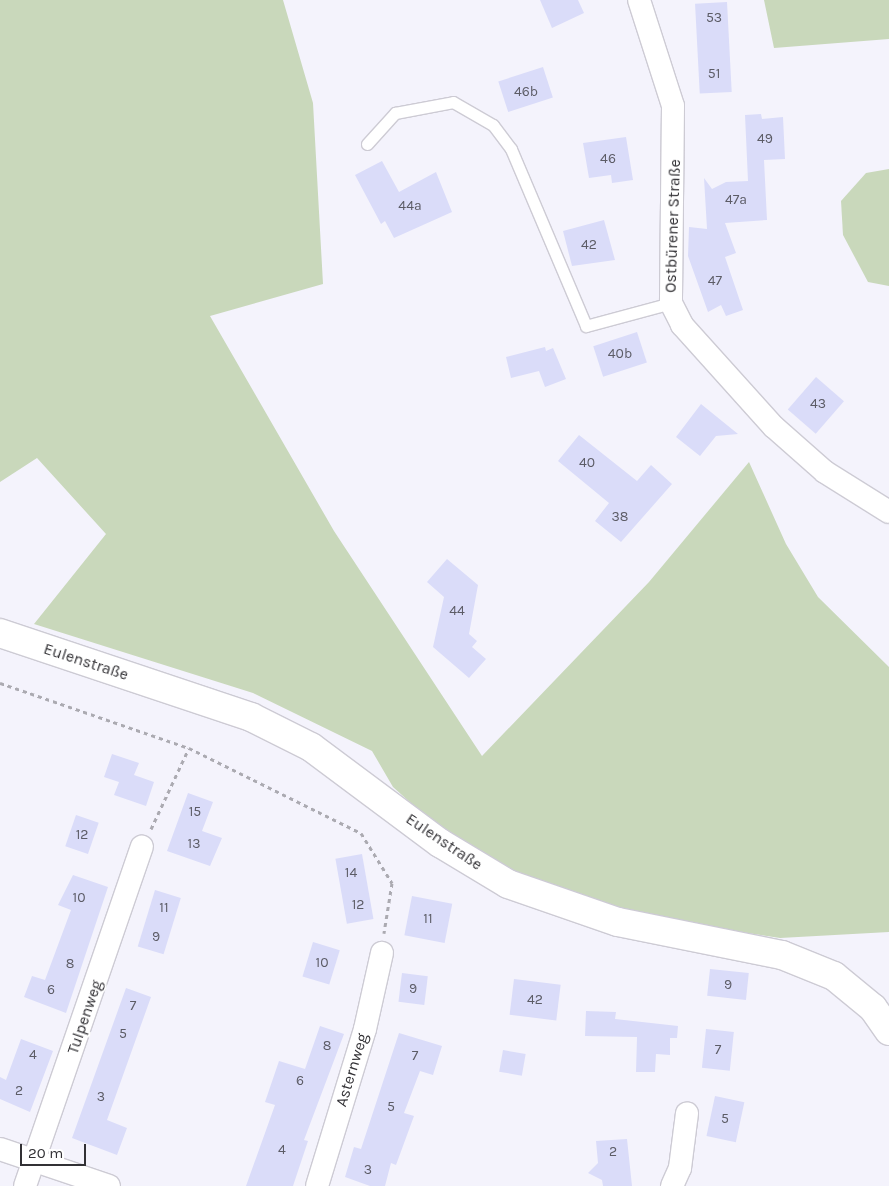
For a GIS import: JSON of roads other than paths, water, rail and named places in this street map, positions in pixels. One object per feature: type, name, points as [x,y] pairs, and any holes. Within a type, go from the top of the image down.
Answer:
[{"type":"main road","name":"Eulenstraße","points":[[0,633],[260,721],[311,747],[440,843],[508,884],[618,922],[782,955],[834,976],[873,1008],[889,1031]]},
{"type":"street","name":"Ostbürener Straße","points":[[639,0],[673,106],[671,303],[682,325],[774,427],[825,472],[889,512]]},
{"type":"street","name":"Tulpenweg","points":[[25,1186],[142,848]]},
{"type":"street","name":"Asternweg","points":[[317,1186],[365,1029],[382,953]]},
{"type":"street","points":[[672,1186],[680,1168],[687,1113]]},
{"type":"street","points":[[0,1149],[109,1186]]},
{"type":"lane","points":[[367,144],[395,113],[453,102],[493,125],[511,149],[586,326],[671,303]]}]
